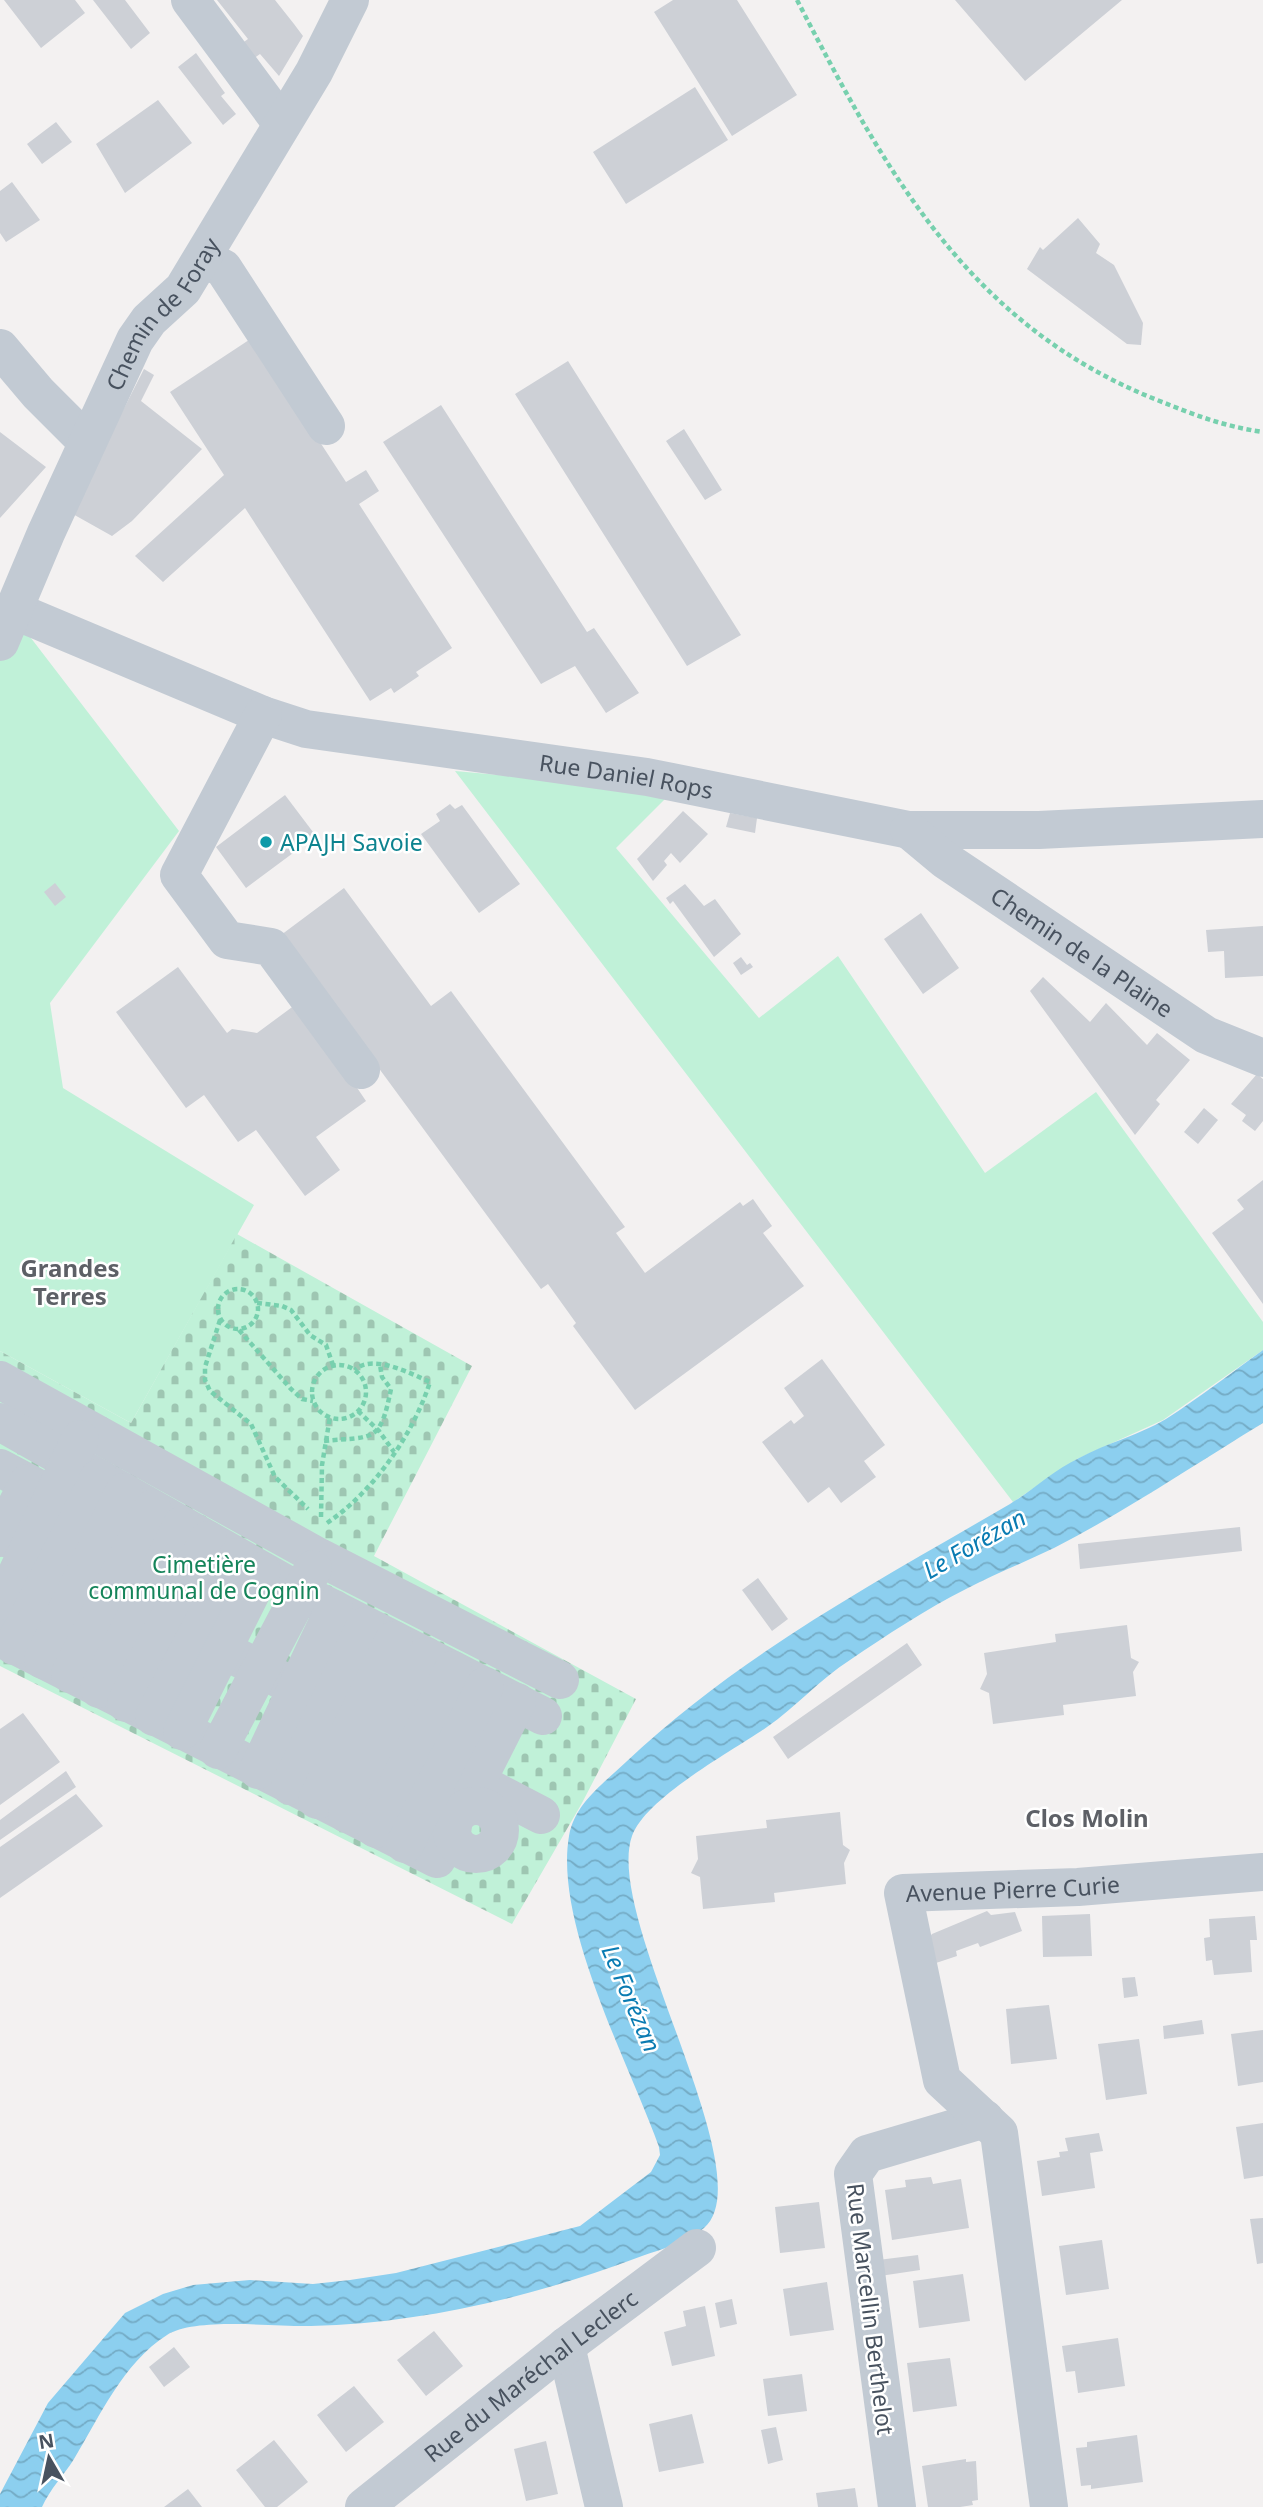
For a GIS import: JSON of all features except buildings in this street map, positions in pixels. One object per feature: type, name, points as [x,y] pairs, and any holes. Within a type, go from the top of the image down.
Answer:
[{"type":"street","points":[[190,0],[282,124]]},
{"type":"street","name":"Chemin de Foray","points":[[7,626],[87,442],[135,340],[149,320],[183,289],[202,259],[314,72],[350,0]]},
{"type":"street","points":[[202,259],[223,268],[326,426]]},
{"type":"street","points":[[0,348],[38,393],[87,442]]},
{"type":"street","name":"Rue Daniel Rops","points":[[7,626],[306,729],[647,777],[909,830],[1039,830],[1263,820]]},
{"type":"street","points":[[263,715],[179,875],[227,940],[271,947],[361,1070]]},
{"type":"street","name":"Chemin de la Plaine","points":[[909,830],[945,860],[1206,1035],[1263,1058]]},
{"type":"street","points":[[0,1380],[85,1428],[320,1542],[560,1680]]},
{"type":"street","points":[[0,1422],[167,1517],[424,1655]]},
{"type":"street","points":[[85,1428],[167,1517]]},
{"type":"street","points":[[16,1477],[167,1517]]},
{"type":"street","points":[[16,1477],[92,1581],[261,1667],[402,1753],[541,1815]]},
{"type":"street","points":[[0,1609],[92,1581],[167,1517]]},
{"type":"street","points":[[86,1682],[92,1581],[167,1517]]},
{"type":"street","points":[[86,1682],[92,1581],[167,1517]]},
{"type":"street","points":[[86,1682],[92,1581],[167,1517]]},
{"type":"street","points":[[320,1542],[424,1655]]},
{"type":"street","points":[[86,1682],[92,1581]]},
{"type":"street","points":[[261,1667],[424,1655]]},
{"type":"street","points":[[86,1682],[437,1859],[402,1753],[424,1655]]},
{"type":"street","points":[[332,1807],[402,1753],[424,1655]]},
{"type":"street","points":[[332,1807],[402,1753],[424,1655]]},
{"type":"street","points":[[332,1807],[402,1753],[424,1655]]},
{"type":"street","points":[[218,1750],[261,1667]]},
{"type":"street","name":"Avenue Pierre Curie","points":[[1049,2507],[999,2133],[942,2080],[903,1894],[1078,1887],[1263,1872]]},
{"type":"street","name":"Rue Marcellin Berthelot","points":[[897,2507],[853,2174],[867,2154],[985,2119]]},
{"type":"street","name":"Rue du Maréchal Leclerc","points":[[364,2507],[566,2346],[697,2248]]},
{"type":"street","points":[[566,2346],[604,2507]]},
{"type":"path","points":[[796,0],[863,127],[919,214],[983,287],[1039,337],[1123,387],[1222,426],[1263,432]]},
{"type":"path","points":[[239,1330],[256,1319],[257,1303],[250,1293],[242,1289],[229,1291],[218,1303],[220,1320],[205,1367],[205,1380],[210,1391],[251,1424],[275,1476],[302,1500],[320,1542]]},
{"type":"path","points":[[257,1303],[282,1306],[291,1310],[310,1335],[326,1345],[333,1365]]},
{"type":"path","points":[[220,1320],[228,1327],[239,1330],[302,1399],[313,1401]]},
{"type":"path","points":[[320,1542],[394,1452],[430,1382],[380,1365],[367,1364],[355,1370]]},
{"type":"path","points":[[333,1365],[345,1365],[355,1370],[362,1378],[366,1392],[358,1411],[345,1418],[330,1418],[321,1413],[313,1401],[315,1379],[333,1365]]},
{"type":"path","points":[[379,1430],[391,1389],[382,1377],[380,1365]]},
{"type":"path","points":[[358,1411],[379,1430],[394,1452]]},
{"type":"path","points":[[320,1542],[324,1441],[330,1418]]},
{"type":"path","points":[[324,1441],[351,1442],[379,1430]]},
{"type":"green space","points":[[11,612],[179,831],[50,1003],[63,1088],[254,1205],[131,1423],[0,1351],[0,638]]},
{"type":"green space","points":[[455,771],[673,791],[616,848],[759,1018],[838,956],[985,1173],[1096,1092],[1263,1322],[1263,1350],[1163,1420],[1077,1459],[1013,1502]]},
{"type":"green space","name":"Cimetière communal de Cognin","points":[[237,1234],[472,1366],[374,1556],[636,1699],[582,1803],[512,1924],[0,1666],[0,1351],[131,1423]]},
{"type":"water","name":"Le Forézan","points":[[1263,1350],[1263,1423],[1081,1534],[951,1597],[892,1632],[839,1668],[767,1727],[672,1791],[640,1821],[632,1836],[629,1874],[640,1924],[700,2102],[714,2156],[717,2199],[704,2228],[674,2245],[602,2270],[480,2305],[354,2324],[236,2324],[180,2329],[151,2347],[125,2375],[42,2507],[0,2507],[0,2494],[48,2403],[125,2313],[163,2294],[193,2285],[250,2280],[313,2284],[396,2273],[580,2226],[651,2172],[660,2155],[659,2147],[597,1993],[573,1910],[567,1871],[569,1836],[572,1824],[584,1804],[599,1786],[669,1723],[762,1654],[859,1592],[1010,1504],[1070,1463],[1166,1419]]},
{"type":"place","name":"APAJH Savoie","points":[[266,842]]},
{"type":"district","name":"Grandes Terres","points":[[70,1281]]},
{"type":"district","name":"Clos Molin","points":[[1087,1817]]}]
